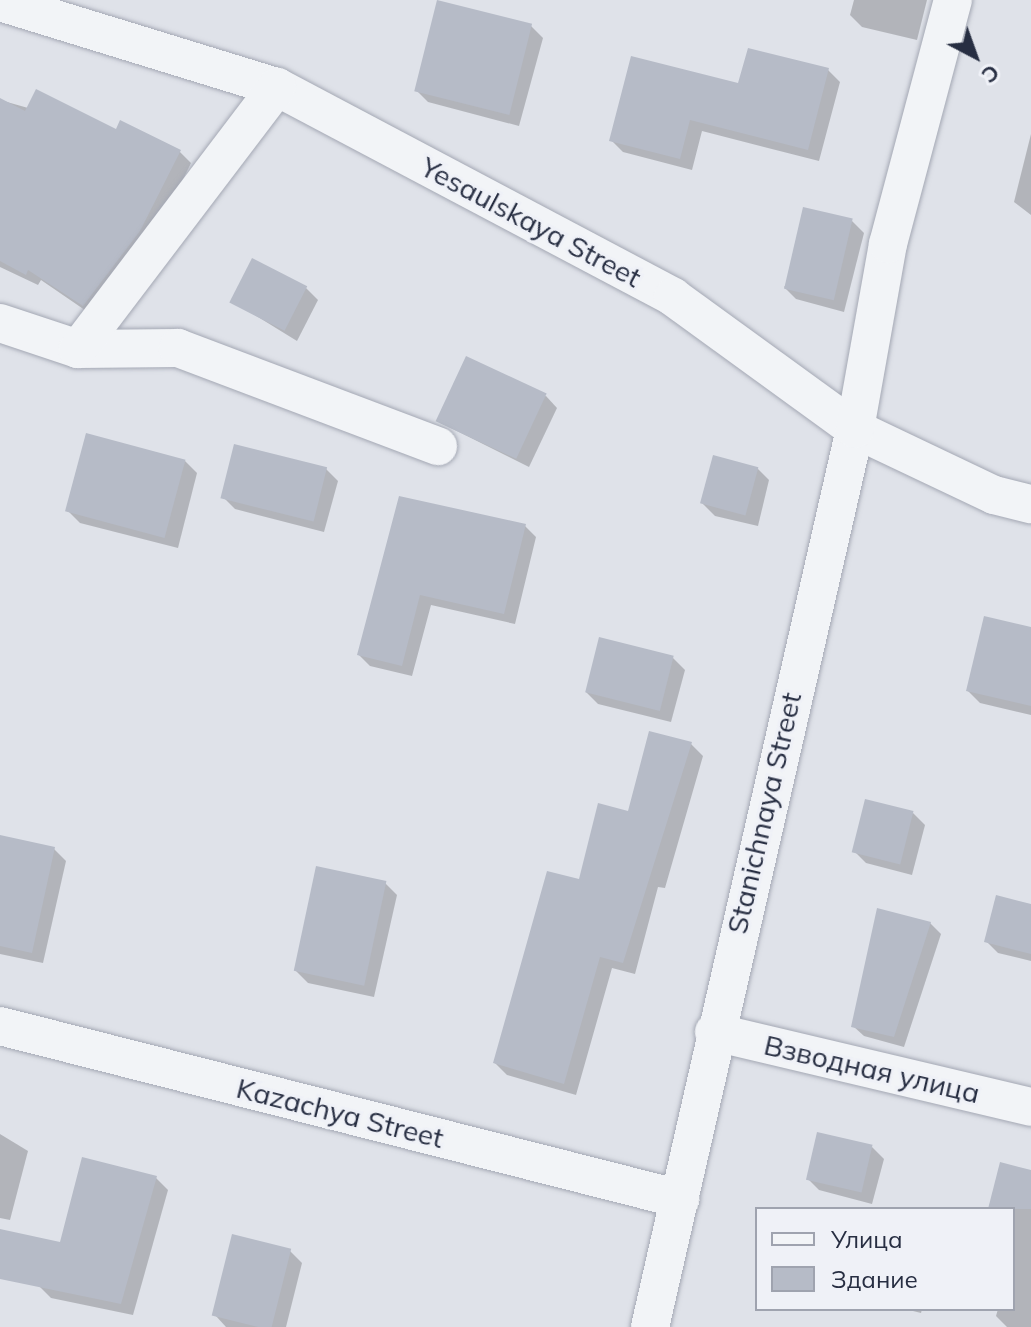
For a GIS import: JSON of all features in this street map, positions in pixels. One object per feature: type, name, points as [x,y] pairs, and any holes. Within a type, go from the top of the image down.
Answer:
[{"type":"street","name":"Stanichnaya Street","points":[[650,1327],[714,1032],[855,429],[888,244],[953,0]]},
{"type":"street","name":"Yesaulskaya Street","points":[[0,2],[277,87],[673,297],[855,429],[994,495],[1031,504]]},
{"type":"street","points":[[78,349],[277,87]]},
{"type":"street","points":[[0,323],[78,349],[178,348],[438,446]]},
{"type":"street","name":"Kazachya Street","points":[[0,1026],[680,1199]]},
{"type":"street","name":"Взводная улица","points":[[714,1032],[1031,1107]]},
{"type":"building","points":[[437,0],[532,24],[509,115],[414,91]]},
{"type":"building","points":[[748,48],[829,68],[808,150],[690,120],[680,159],[609,141],[631,56],[738,83]]},
{"type":"building","points":[[36,89],[116,129],[120,120],[181,150],[140,231],[83,306],[28,270],[26,275],[0,261],[0,98],[25,111]]},
{"type":"building","points":[[803,207],[853,218],[834,300],[784,289]]},
{"type":"building","points":[[252,258],[307,286],[285,331],[229,303]]},
{"type":"building","points":[[466,356],[547,394],[516,459],[436,421]]},
{"type":"building","points":[[86,433],[185,460],[165,538],[65,511]]},
{"type":"building","points":[[234,444],[327,467],[314,522],[220,498]]},
{"type":"building","points":[[713,455],[758,467],[745,515],[700,503]]},
{"type":"building","points":[[399,496],[526,524],[504,614],[420,595],[402,666],[357,655]]},
{"type":"building","points":[[984,616],[1031,627],[1031,706],[966,691]]},
{"type":"building","points":[[599,637],[674,656],[660,711],[585,692]]},
{"type":"building","points":[[649,731],[692,742],[623,963],[600,957],[564,1084],[493,1063],[547,871],[579,879],[598,803],[628,811]]},
{"type":"building","points":[[865,799],[914,811],[900,864],[852,852]]},
{"type":"building","points":[[0,835],[55,847],[32,953],[0,946]]},
{"type":"building","points":[[316,866],[386,881],[364,986],[294,971]]},
{"type":"building","points":[[996,895],[1031,904],[1031,954],[984,942]]},
{"type":"building","points":[[877,908],[931,922],[894,1037],[851,1027]]},
{"type":"building","points":[[817,1132],[873,1145],[862,1193],[806,1180]]},
{"type":"building","points":[[82,1157],[157,1176],[121,1304],[0,1279],[0,1229],[60,1242]]},
{"type":"building","points":[[1000,1162],[1031,1170],[1031,1209],[989,1207]]},
{"type":"building","points":[[232,1234],[291,1249],[272,1327],[258,1327],[212,1316]]}]
